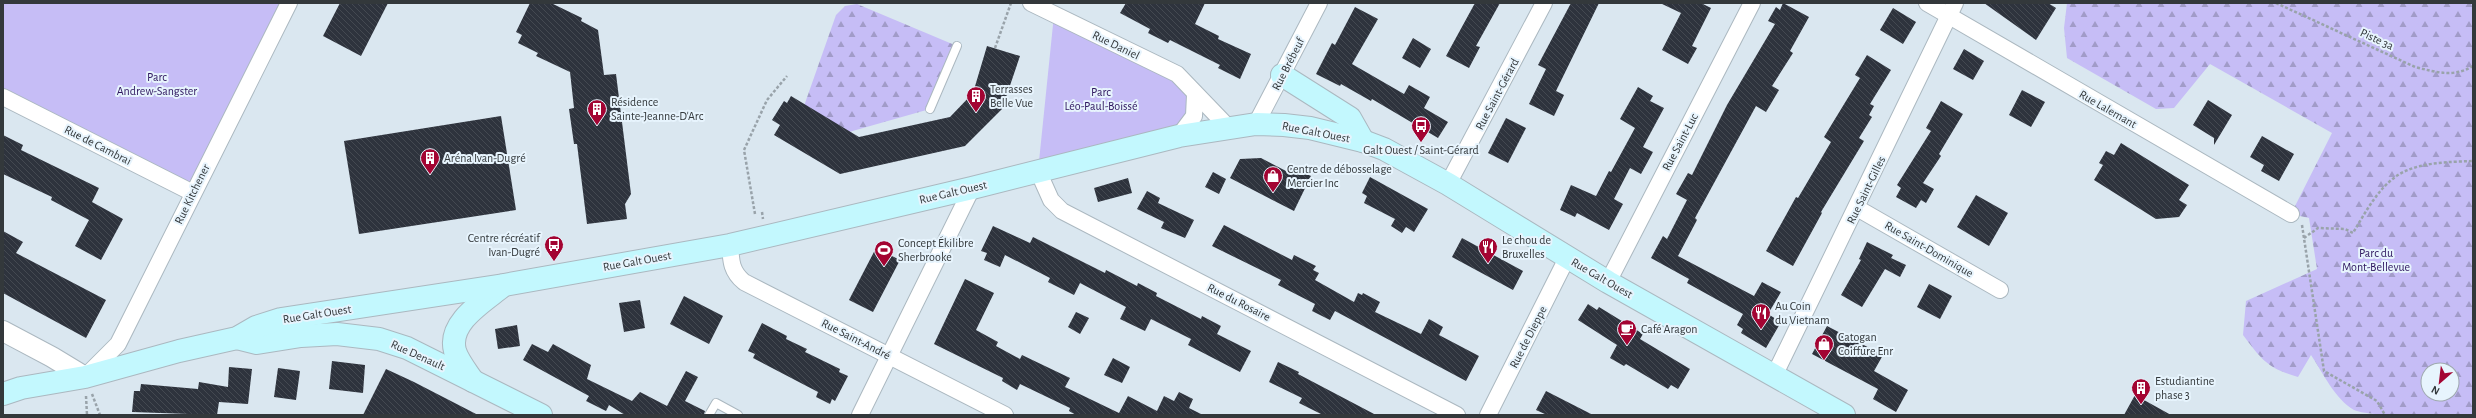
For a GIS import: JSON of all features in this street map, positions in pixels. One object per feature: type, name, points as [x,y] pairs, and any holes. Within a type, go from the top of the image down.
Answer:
[{"type":"main road","points":[[1282,75],[1350,118],[1363,141]]},
{"type":"main road","name":"Rue Galt Ouest","points":[[3,394],[21,388],[85,377],[178,351],[237,338],[256,327],[281,318],[504,285],[730,245],[972,188],[1179,136],[1228,127],[1256,124],[1310,128],[1363,141],[1384,149],[1448,184],[1608,282],[1844,415]]},
{"type":"main road","points":[[473,381],[455,353],[453,343],[456,330],[461,322],[504,285]]},
{"type":"main road","name":"Rue Denault","points":[[237,338],[257,343],[302,336],[337,334],[378,339],[406,348],[541,415]]},
{"type":"street","name":"Rue Kitchener","points":[[85,377],[118,344],[289,3]]},
{"type":"street","name":"Rue Daniel","points":[[1031,3],[1177,74],[1195,95],[1228,127]]},
{"type":"street","name":"Rue Brébeuf","points":[[1256,124],[1319,3]]},
{"type":"street","name":"Rue Saint-Gérard","points":[[1448,184],[1544,3]]},
{"type":"street","name":"Rue Saint-Luc","points":[[1608,282],[1752,3]]},
{"type":"street","name":"Rue Lalemant","points":[[1927,3],[1952,10],[2291,214]]},
{"type":"street","name":"Rue Saint-Gilles","points":[[1774,376],[1952,10]]},
{"type":"street","points":[[1179,136],[1194,116],[1195,95]]},
{"type":"street","name":"Rue de Cambrai","points":[[3,97],[193,193]]},
{"type":"street","name":"Rue du Rosaire","points":[[1038,171],[1050,200],[1062,211],[1457,415]]},
{"type":"street","points":[[860,415],[972,188]]},
{"type":"street","name":"Rue Saint-Dominique","points":[[1857,208],[2000,290]]},
{"type":"street","name":"Rue Saint-André","points":[[730,245],[731,265],[736,275],[744,282],[1005,415]]},
{"type":"street","name":"Rue de Dieppe","points":[[1488,415],[1567,258]]},
{"type":"street","points":[[3,330],[52,356],[85,377]]},
{"type":"lane","points":[[930,109],[957,46]]},
{"type":"lane","points":[[709,415],[716,403],[738,415]]},
{"type":"path","points":[[994,48],[1011,3]]},
{"type":"path","name":"Piste 3a","points":[[2276,3],[2415,67],[2439,73],[2462,73],[2473,66]]},
{"type":"path","points":[[755,214],[744,150],[767,100],[787,76]]},
{"type":"path","points":[[2304,238],[2318,228],[2345,229],[2354,234],[2370,205],[2398,175],[2417,168],[2473,161]]},
{"type":"path","points":[[2291,214],[2302,224],[2324,371],[2377,401],[2385,415]]},
{"type":"green space","name":"Parc Andrew-Sangster","points":[[3,3],[289,3],[193,193],[3,97]]},
{"type":"green space","name":"Parc du Mont-Bellevue","points":[[2067,3],[2473,3],[2473,415],[2393,415],[2363,413],[2354,410],[2335,393],[2311,355],[2298,377],[2279,370],[2266,362],[2255,351],[2243,335],[2246,301],[2317,269],[2309,218],[2291,214],[2332,133],[2210,64],[2174,108],[2156,109],[2067,58],[2064,28]]},
{"type":"green space","points":[[857,4],[957,46],[930,109],[849,132],[804,106],[836,15],[845,6]]},
{"type":"green space","name":"Parc Léo-Paul-Boissé","points":[[1054,15],[1177,74],[1195,95],[1179,136],[1038,171]]},
{"type":"building","points":[[340,3],[388,3],[361,56],[323,36]]},
{"type":"building","name":"Résidence Sainte-Jeanne-D'Arc","points":[[530,3],[551,3],[582,18],[581,21],[598,30],[604,75],[616,74],[631,194],[625,204],[627,219],[587,224],[577,144],[574,144],[569,109],[574,108],[570,72],[536,56],[538,53],[518,43],[522,35],[516,32]]},
{"type":"building","points":[[1126,3],[1205,3],[1195,24],[1219,36],[1218,39],[1251,54],[1240,79],[1218,68],[1220,65],[1170,40],[1168,43],[1148,33],[1150,29],[1120,13]]},
{"type":"building","points":[[1475,3],[1500,3],[1476,46],[1480,47],[1469,68],[1446,56]]},
{"type":"building","points":[[1571,3],[1599,3],[1556,91],[1564,95],[1554,116],[1529,104],[1546,69],[1538,65]]},
{"type":"building","points":[[1660,3],[1701,3],[1711,8],[1692,46],[1697,48],[1688,64],[1662,50],[1681,13]]},
{"type":"building","points":[[1783,3],[1809,17],[1790,51],[1793,53],[1772,86],[1779,90],[1766,112],[1756,106],[1695,218],[1697,220],[1678,256],[1754,296],[1762,282],[1781,292],[1768,314],[1781,322],[1766,348],[1741,333],[1743,329],[1737,325],[1743,314],[1687,283],[1689,279],[1651,258],[1663,236],[1667,239],[1687,200],[1676,194],[1688,173],[1692,175],[1727,105],[1775,24],[1768,21],[1776,7],[1780,10]]},
{"type":"building","points":[[1984,3],[2048,3],[2056,8],[2036,40]]},
{"type":"building","points":[[1355,7],[1378,19],[1352,64],[1404,94],[1409,85],[1430,97],[1424,108],[1448,122],[1438,138],[1372,99],[1371,101],[1341,84],[1340,86],[1316,74],[1332,43],[1335,45]]},
{"type":"building","points":[[1893,8],[1916,22],[1903,44],[1880,30]]},
{"type":"building","points":[[1413,38],[1431,49],[1420,68],[1402,58]]},
{"type":"building","name":"Terrasses Belle Vue","points":[[987,46],[1020,56],[1002,109],[965,146],[840,174],[774,135],[780,125],[772,120],[784,101],[787,103],[791,96],[859,137],[950,117],[973,93]]},
{"type":"building","points":[[1964,49],[1984,61],[1973,80],[1953,69]]},
{"type":"building","points":[[1867,55],[1891,70],[1870,104],[1874,106],[1869,115],[1872,117],[1859,138],[1864,141],[1821,212],[1822,213],[1793,266],[1766,251],[1796,197],[1798,198],[1831,142],[1824,137],[1860,78],[1855,75]]},
{"type":"building","points":[[1638,87],[1653,96],[1650,101],[1664,108],[1643,147],[1653,152],[1641,174],[1630,168],[1614,199],[1623,204],[1609,230],[1577,213],[1575,217],[1560,210],[1571,185],[1596,196],[1635,128],[1620,119]]},
{"type":"building","points":[[2022,90],[2045,102],[2031,127],[2009,115]]},
{"type":"building","points":[[2208,100],[2232,115],[2214,145],[2214,138],[2193,125]]},
{"type":"building","points":[[1941,101],[1963,114],[1939,154],[1941,156],[1923,183],[1934,189],[1926,203],[1921,200],[1916,208],[1896,197],[1901,188],[1897,185],[1931,131],[1926,128]]},
{"type":"building","name":"Aréna Ivan-Dugré","points":[[501,116],[516,210],[359,234],[344,141]]},
{"type":"building","points":[[1506,118],[1526,128],[1508,163],[1488,153]]},
{"type":"building","points":[[3,135],[23,145],[21,150],[99,188],[92,202],[123,219],[101,260],[75,246],[89,220],[51,200],[52,197],[3,174]]},
{"type":"building","points":[[2262,136],[2294,154],[2279,181],[2261,171],[2264,165],[2250,157]]},
{"type":"building","points":[[2121,143],[2189,185],[2179,200],[2187,205],[2179,217],[2156,219],[2094,180],[2103,165],[2099,163],[2106,151],[2114,155]]},
{"type":"building","points":[[1261,158],[1286,171],[1289,165],[1311,176],[1294,211],[1230,178],[1240,159]]},
{"type":"building","points":[[1213,172],[1226,179],[1219,194],[1205,187]]},
{"type":"building","points":[[1370,177],[1428,209],[1414,232],[1406,227],[1402,233],[1391,226],[1395,219],[1364,203],[1367,196],[1362,193]]},
{"type":"building","points":[[1128,178],[1132,193],[1098,202],[1094,188]]},
{"type":"building","points":[[1147,191],[1160,198],[1158,203],[1194,220],[1185,238],[1161,228],[1164,222],[1137,209]]},
{"type":"building","points":[[1976,195],[2008,213],[1989,246],[1957,227]]},
{"type":"building","points":[[1224,225],[1292,260],[1294,255],[1316,266],[1313,270],[1319,273],[1315,280],[1354,302],[1358,293],[1362,295],[1363,293],[1380,302],[1375,312],[1421,334],[1429,319],[1443,327],[1439,335],[1479,356],[1466,381],[1335,311],[1330,320],[1312,311],[1315,304],[1278,285],[1281,280],[1212,246]]},
{"type":"building","points":[[993,226],[1030,243],[1033,237],[1105,273],[1106,270],[1137,286],[1138,283],[1157,293],[1156,296],[1201,319],[1202,316],[1221,326],[1217,334],[1251,351],[1240,372],[1188,345],[1191,339],[1151,319],[1145,331],[1120,319],[1126,307],[1080,283],[1074,295],[1048,282],[1050,278],[1005,255],[1000,267],[984,260],[987,253],[981,251]]},
{"type":"building","points":[[3,231],[23,242],[16,253],[106,300],[86,338],[3,293]]},
{"type":"building","name":"Le chou de Bruxelles","points":[[1462,238],[1523,271],[1513,290],[1452,257]]},
{"type":"building","points":[[1867,242],[1893,255],[1891,258],[1906,265],[1900,277],[1885,269],[1862,307],[1841,295],[1861,260],[1859,259]]},
{"type":"building","points":[[876,248],[900,260],[873,312],[849,300]]},
{"type":"building","points":[[965,279],[994,293],[976,330],[998,342],[996,346],[1020,359],[1022,355],[1070,378],[1065,387],[1119,413],[1128,396],[1157,411],[1164,396],[1174,401],[1179,392],[1193,399],[1189,408],[1203,415],[1076,415],[1069,411],[1070,408],[1020,384],[1017,390],[1002,381],[1003,378],[934,344]]},
{"type":"building","points":[[1929,284],[1952,296],[1940,319],[1917,307]]},
{"type":"building","points":[[684,296],[723,316],[709,344],[670,324]]},
{"type":"building","points":[[640,300],[645,328],[624,332],[619,303]]},
{"type":"building","points":[[1588,304],[1597,310],[1599,307],[1643,334],[1640,339],[1690,369],[1678,389],[1671,385],[1668,389],[1626,364],[1624,366],[1610,358],[1617,345],[1578,320]]},
{"type":"building","points":[[1076,312],[1089,318],[1080,334],[1068,327]]},
{"type":"building","points":[[762,323],[787,336],[786,339],[807,349],[805,352],[840,369],[839,372],[848,376],[835,401],[832,399],[830,404],[816,397],[818,392],[753,358],[755,354],[748,351]]},
{"type":"building","points":[[517,325],[520,346],[498,349],[495,329]]},
{"type":"building","points":[[1827,326],[1883,355],[1874,371],[1908,390],[1896,412],[1873,399],[1878,389],[1812,354]]},
{"type":"building","points":[[532,344],[548,352],[553,344],[591,365],[587,379],[632,401],[640,392],[667,406],[686,371],[698,377],[685,401],[705,411],[704,415],[625,415],[609,405],[606,411],[586,401],[589,396],[523,360]]},
{"type":"building","points":[[1113,358],[1130,367],[1122,383],[1104,375]]},
{"type":"building","points":[[332,361],[365,365],[363,393],[329,389]]},
{"type":"building","points":[[1278,362],[1376,415],[1323,415],[1299,403],[1302,398],[1269,382]]},
{"type":"building","points":[[229,367],[252,369],[248,404],[219,402],[217,415],[132,412],[134,391],[140,391],[141,384],[198,389],[199,382],[228,387]]},
{"type":"building","points":[[278,368],[300,371],[296,400],[274,397]]},
{"type":"building","points":[[386,369],[414,382],[478,415],[363,415]]},
{"type":"building","points":[[1546,391],[1593,415],[1547,415],[1536,410]]},
{"type":"building","name":"Estudiantine phase 3","points":[[2135,395],[2171,415],[2124,415]]},
{"type":"place","name":"Terrasses Belle Vue","points":[[976,113]]},
{"type":"place","name":"Résidence Sainte-Jeanne-D'Arc","points":[[597,126]]},
{"type":"place","name":"Galt Ouest / Saint-Gérard","points":[[1421,143]]},
{"type":"place","name":"Aréna Ivan-Dugré","points":[[430,175]]},
{"type":"place","name":"Centre de débosselage Mercier Inc","points":[[1273,193]]},
{"type":"place","name":"Centre récréatif Ivan-Dugré","points":[[554,262]]},
{"type":"place","name":"Le chou de Bruxelles","points":[[1488,264]]},
{"type":"place","name":"Concept Ékilibre Sherbrooke","points":[[884,267]]},
{"type":"place","name":"Au Coin du Vietnam","points":[[1761,330]]},
{"type":"place","name":"Café Aragon","points":[[1627,346]]},
{"type":"place","name":"Catogan Coiffure Enr","points":[[1824,361]]},
{"type":"place","name":"Estudiantine phase 3","points":[[2141,405]]}]
